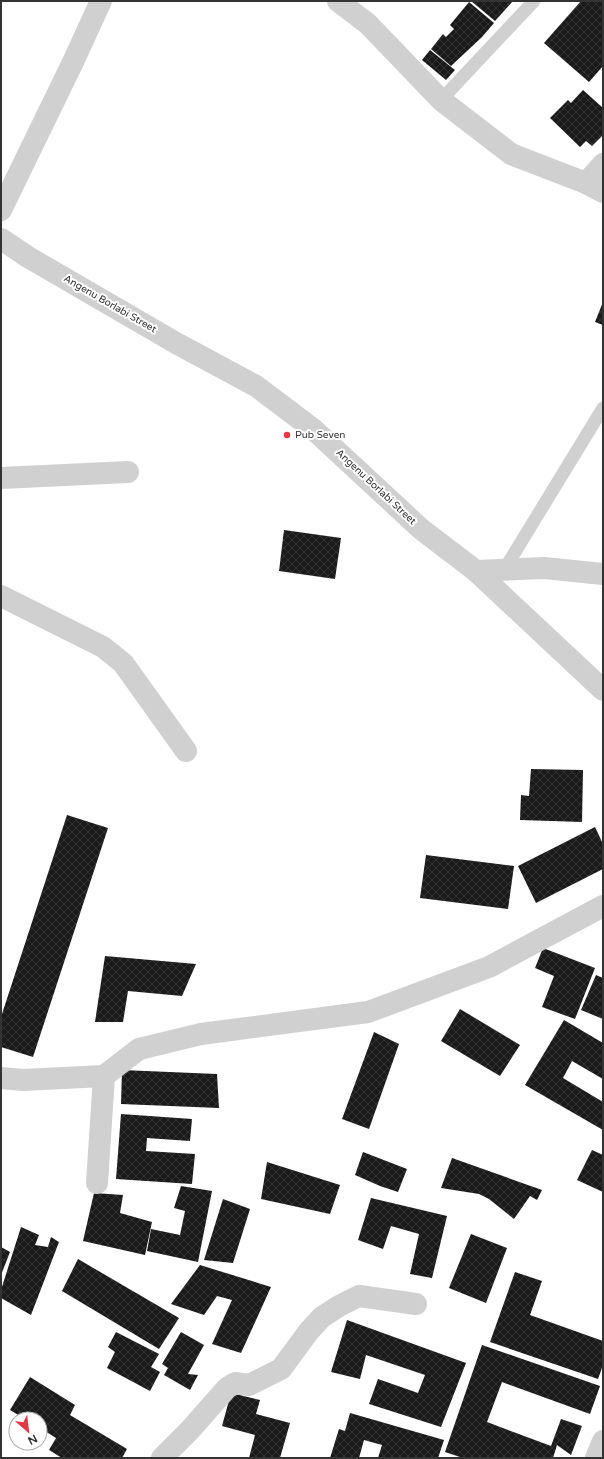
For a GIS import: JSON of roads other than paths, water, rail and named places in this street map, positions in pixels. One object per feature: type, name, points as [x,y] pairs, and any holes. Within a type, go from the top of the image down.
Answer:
[{"type":"street","points":[[1,210],[74,62],[101,1]]},
{"type":"street","points":[[338,1],[368,24],[441,100],[511,154],[594,188],[603,164]]},
{"type":"street","name":"Angenu Borlabi Street","points":[[1,239],[28,257],[170,339],[256,386],[313,429],[421,529],[476,571],[603,690]]},
{"type":"street","points":[[1,478],[128,472]]},
{"type":"street","points":[[476,571],[544,568],[603,574]]},
{"type":"street","points":[[1,596],[103,647],[123,663],[186,751]]},
{"type":"street","points":[[1,1078],[23,1080],[104,1076],[139,1049],[201,1034],[368,1012],[489,967],[603,906]]},
{"type":"street","points":[[97,1183],[104,1076]]},
{"type":"street","points":[[162,1458],[190,1430],[227,1388],[235,1383],[249,1385],[281,1369],[309,1331],[322,1317],[339,1306],[359,1296],[416,1304]]},
{"type":"street","points":[[596,1458],[603,1441]]},
{"type":"lane","points":[[441,100],[534,1]]},
{"type":"lane","points":[[504,570],[603,408]]},
{"type":"place","name":"Pub Seven","points":[[287,435]]}]
